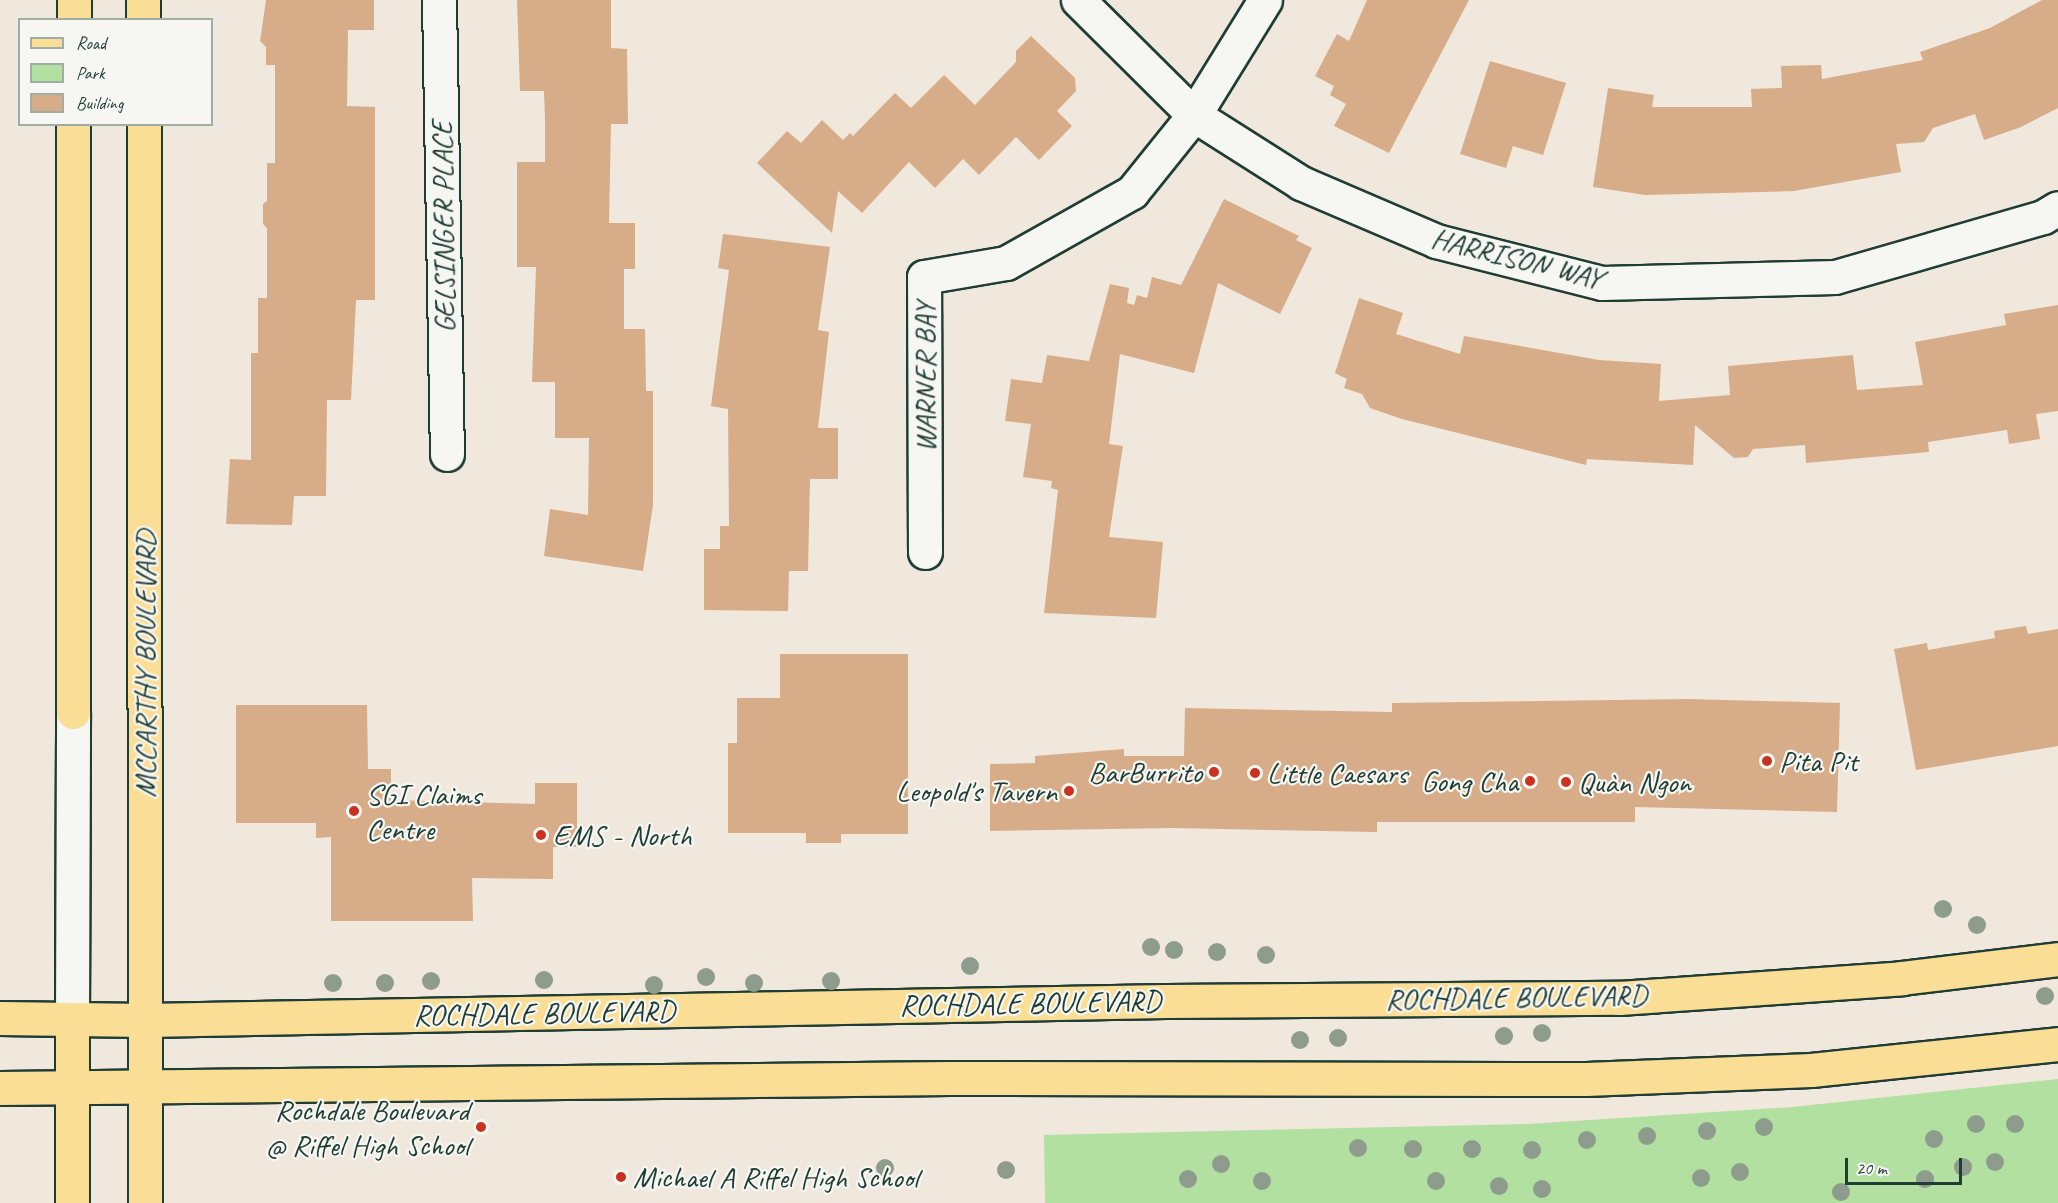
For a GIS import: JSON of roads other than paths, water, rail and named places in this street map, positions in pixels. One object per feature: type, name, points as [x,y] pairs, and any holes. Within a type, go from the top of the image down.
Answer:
[{"type":"main road","points":[[74,0],[74,18]]},
{"type":"main road","points":[[143,0],[143,18]]},
{"type":"main road","points":[[73,712],[74,126]]},
{"type":"main road","name":"MCCARTHY BOULEVARD","points":[[144,126],[145,1203]]},
{"type":"main road","name":"ROCHDALE BOULEVARD","points":[[0,1018],[146,1020],[1154,1001],[1619,998],[1902,978],[2058,959]]},
{"type":"main road","points":[[72,1019],[72,1203]]},
{"type":"main road","points":[[0,1088],[950,1078],[1586,1079],[1811,1070],[2058,1044]]},
{"type":"street","name":"GELSINGER PLACE","points":[[439,0],[447,454]]},
{"type":"street","name":"HARRISON WAY","points":[[1078,0],[1194,115],[1301,183],[1436,241],[1602,283],[1834,277],[2043,217],[2058,208]]},
{"type":"street","points":[[1194,115],[1265,0]]},
{"type":"street","name":"WARNER BAY","points":[[925,552],[924,277],[1006,263],[1132,192],[1194,115]]},
{"type":"street","points":[[72,1019],[73,712]]},
{"type":"place","name":"Pita Pit","points":[[1767,761]]},
{"type":"place","name":"BarBurrito","points":[[1214,772]]},
{"type":"place","name":"Little Caesars","points":[[1255,773]]},
{"type":"place","name":"Gong Cha","points":[[1530,781]]},
{"type":"place","name":"Quàn Ngon","points":[[1566,782]]},
{"type":"place","name":"Leopold's Tavern","points":[[1069,791]]},
{"type":"place","name":"SGI Claims Centre","points":[[354,811]]},
{"type":"place","name":"EMS - North","points":[[541,835]]},
{"type":"place","name":"Rochdale Boulevard @ Riffel High School","points":[[481,1127]]},
{"type":"place","name":"Michael A Riffel High School","points":[[621,1177]]}]
